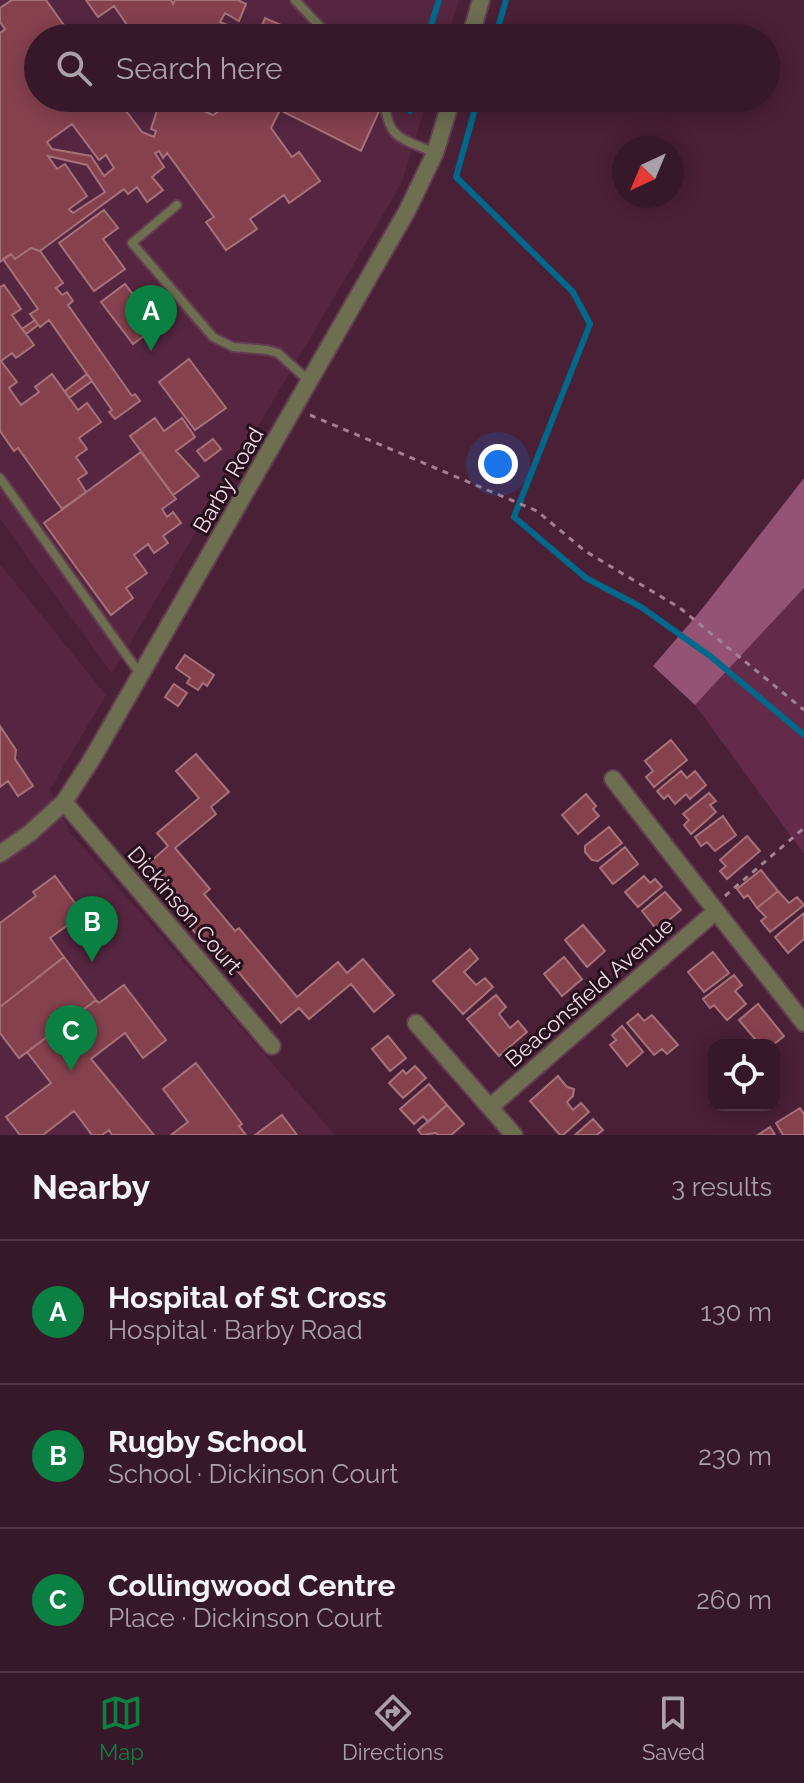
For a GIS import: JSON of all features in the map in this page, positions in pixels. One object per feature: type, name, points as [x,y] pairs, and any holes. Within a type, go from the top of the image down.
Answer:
[{"type":"street","points":[[474,24],[481,0]]},
{"type":"street","name":"Barby Road","points":[[0,854],[30,833],[64,802],[141,675],[407,211],[435,153],[448,112]]},
{"type":"street","points":[[613,779],[804,1023]]},
{"type":"street","name":"Dickinson Court","points":[[64,802],[272,1046]]},
{"type":"street","name":"Beaconsfield Avenue","points":[[490,1107],[714,909]]},
{"type":"street","points":[[416,1023],[514,1135]]},
{"type":"lane","points":[[295,0],[318,24]]},
{"type":"lane","points":[[385,112],[390,129],[399,137],[435,153]]},
{"type":"lane","points":[[177,205],[132,243],[213,337],[224,345],[278,353],[309,381]]},
{"type":"lane","points":[[0,478],[141,675]]},
{"type":"path","points":[[295,409],[537,511],[585,551],[680,608],[804,710]]},
{"type":"path","points":[[714,909],[804,828]]},
{"type":"shaded area","points":[[0,0],[459,0],[451,24],[24,24],[24,112],[424,112],[401,184],[112,674],[0,519]]},
{"type":"shaded area","points":[[804,478],[804,588],[695,705],[653,666],[702,609]]},
{"type":"shaded area","points":[[0,564],[106,695],[50,789],[69,831],[335,1135],[0,1135]]},
{"type":"shaded area","points":[[804,588],[804,854],[695,705]]},
{"type":"building","points":[[12,0],[46,0],[63,24],[24,24],[24,112],[127,112],[142,132],[154,137],[156,131],[151,129],[156,112],[206,112],[213,115],[218,112],[279,112],[271,128],[292,157],[299,152],[320,181],[289,203],[284,195],[250,219],[257,229],[226,250],[206,222],[214,217],[167,153],[163,158],[159,151],[155,153],[164,167],[152,177],[163,190],[147,202],[137,187],[128,194],[124,189],[40,251],[31,248],[15,259],[11,254],[0,262],[0,33],[5,29],[0,22],[0,8]],"holes":[[[72,124],[99,160],[106,155],[114,168],[104,176],[91,156],[52,149],[47,142]],[[48,156],[87,165],[105,192],[73,213],[69,209],[87,196],[65,164],[57,169]]]},
{"type":"building","points":[[86,0],[171,0],[173,4],[175,0],[238,0],[246,4],[239,21],[225,13],[220,22],[225,24],[126,24],[114,6],[98,17]]},
{"type":"building","points":[[265,18],[279,24],[262,24]]},
{"type":"building","points":[[284,112],[379,112],[361,151]]},
{"type":"building","points":[[104,210],[118,228],[103,239],[125,269],[94,291],[59,243]]},
{"type":"building","points":[[31,248],[40,251],[63,283],[56,288],[62,295],[67,292],[73,301],[68,305],[132,396],[135,394],[140,401],[115,419],[109,412],[112,410],[49,320],[40,327],[30,314],[38,309],[3,259],[11,254],[15,259]]},
{"type":"building","points":[[125,284],[157,326],[133,344],[101,302]]},
{"type":"building","points":[[4,285],[21,309],[12,315],[34,345],[16,358],[12,353],[1,361],[17,382],[9,388],[21,405],[39,392],[35,387],[52,374],[78,410],[87,403],[101,422],[79,438],[87,449],[76,457],[87,473],[78,479],[86,492],[62,509],[18,448],[14,451],[0,431],[0,287]]},
{"type":"building","points":[[35,320],[38,325],[26,334],[22,329]]},
{"type":"building","points":[[189,359],[226,408],[195,430],[159,382]]},
{"type":"building","points":[[87,374],[92,381],[69,398],[65,391]]},
{"type":"building","points":[[155,418],[164,431],[182,418],[195,437],[176,451],[199,476],[173,495],[130,436]]},
{"type":"building","points":[[213,439],[221,449],[205,461],[197,451]]},
{"type":"building","points":[[141,452],[176,499],[162,509],[167,517],[173,512],[181,523],[163,536],[168,543],[154,553],[148,544],[134,555],[147,573],[126,588],[133,598],[111,615],[44,523]]},
{"type":"building","points":[[185,655],[214,675],[207,686],[203,683],[198,690],[187,683],[190,678],[176,668]]},
{"type":"building","points":[[174,684],[187,693],[178,706],[165,697]]},
{"type":"building","points":[[0,726],[16,750],[15,759],[33,786],[18,796],[8,781],[0,787]]},
{"type":"building","points":[[671,740],[687,760],[654,787],[646,777],[653,771],[645,761]]},
{"type":"building","points":[[196,754],[229,792],[211,807],[216,814],[175,848],[210,889],[204,894],[235,931],[239,928],[297,997],[338,962],[347,973],[363,959],[394,995],[374,1012],[351,984],[309,1019],[299,1008],[281,1023],[220,950],[214,955],[177,911],[186,904],[150,862],[168,846],[157,833],[199,798],[176,771]]},
{"type":"building","points":[[681,771],[687,778],[695,771],[706,785],[690,799],[686,794],[675,804],[668,795],[664,799],[657,791]]},
{"type":"building","points":[[709,793],[716,801],[710,805],[716,812],[691,834],[684,825],[689,820],[683,814]]},
{"type":"building","points":[[586,794],[596,806],[593,809],[599,816],[578,834],[562,815]]},
{"type":"building","points":[[723,816],[736,835],[715,851],[707,842],[701,846],[695,837]]},
{"type":"building","points":[[609,827],[622,843],[598,861],[592,860],[585,852],[585,846]]},
{"type":"building","points":[[747,836],[760,851],[727,879],[720,871],[726,866],[720,860]]},
{"type":"building","points":[[625,847],[638,864],[613,884],[600,868]]},
{"type":"building","points":[[761,870],[778,891],[757,908],[748,895],[744,898],[737,889]]},
{"type":"building","points":[[55,876],[83,914],[50,938],[64,957],[0,1007],[0,923],[36,896],[33,892]]},
{"type":"building","points":[[644,876],[650,883],[655,879],[662,887],[638,907],[625,892]]},
{"type":"building","points":[[778,891],[789,903],[797,897],[804,905],[770,932],[761,921],[766,917],[757,908]]},
{"type":"building","points":[[665,892],[681,910],[657,930],[642,911]]},
{"type":"building","points":[[804,913],[804,939],[788,953],[775,937]]},
{"type":"building","points":[[583,925],[605,951],[587,967],[565,940]]},
{"type":"building","points":[[470,949],[478,959],[464,972],[476,985],[485,978],[493,987],[463,1014],[433,981]]},
{"type":"building","points":[[713,952],[729,973],[704,992],[688,972]]},
{"type":"building","points":[[64,957],[96,1000],[19,1058],[0,1033],[0,1007]]},
{"type":"building","points":[[564,957],[582,979],[562,996],[544,974]]},
{"type":"building","points":[[734,975],[742,985],[735,991],[746,1004],[727,1020],[714,1005],[710,1008],[703,999]]},
{"type":"building","points":[[124,985],[166,1040],[143,1058],[125,1033],[91,1059],[154,1135],[112,1135],[109,1130],[102,1135],[92,1135],[74,1111],[43,1135],[20,1135],[6,1117],[51,1083],[27,1052],[96,1000],[99,1003]]},
{"type":"building","points":[[496,995],[506,1007],[499,1014],[510,1028],[518,1021],[527,1032],[499,1056],[467,1019]]},
{"type":"building","points":[[758,1004],[784,1036],[780,1039],[755,1039],[739,1020]]},
{"type":"building","points":[[638,1014],[644,1021],[652,1015],[678,1045],[667,1054],[662,1049],[654,1055],[627,1023]]},
{"type":"building","points":[[622,1026],[643,1052],[627,1066],[610,1045],[616,1040],[612,1035]]},
{"type":"building","points":[[388,1036],[406,1058],[390,1071],[372,1049]]},
{"type":"building","points":[[196,1063],[242,1124],[239,1126],[246,1135],[171,1135],[188,1122],[163,1089]]},
{"type":"building","points":[[415,1066],[426,1078],[403,1098],[389,1083],[403,1070],[406,1074]]},
{"type":"building","points":[[558,1076],[567,1087],[574,1089],[573,1096],[567,1102],[573,1110],[581,1103],[589,1112],[563,1135],[530,1101]]},
{"type":"building","points":[[429,1084],[447,1105],[428,1122],[423,1116],[414,1124],[400,1109]]},
{"type":"building","points":[[447,1105],[464,1124],[451,1135],[422,1135],[418,1130]]},
{"type":"building","points":[[800,1108],[804,1114],[804,1135],[783,1135],[776,1123]]},
{"type":"building","points":[[282,1115],[297,1135],[255,1135]]},
{"type":"building","points":[[593,1119],[603,1130],[597,1135],[575,1135]]},
{"type":"building","points":[[770,1127],[775,1135],[758,1135]]},
{"type":"waterway","points":[[431,24],[439,0]]},
{"type":"waterway","points":[[499,24],[506,0]]},
{"type":"waterway","points":[[474,112],[456,177],[573,292],[590,324],[514,517],[586,578],[641,607],[710,656],[804,735]]},
{"type":"place","name":"Hospital of St Cross","points":[[151,351]]},
{"type":"place","name":"Rugby School","points":[[92,962]]},
{"type":"place","name":"Collingwood Centre","points":[[71,1071]]}]
